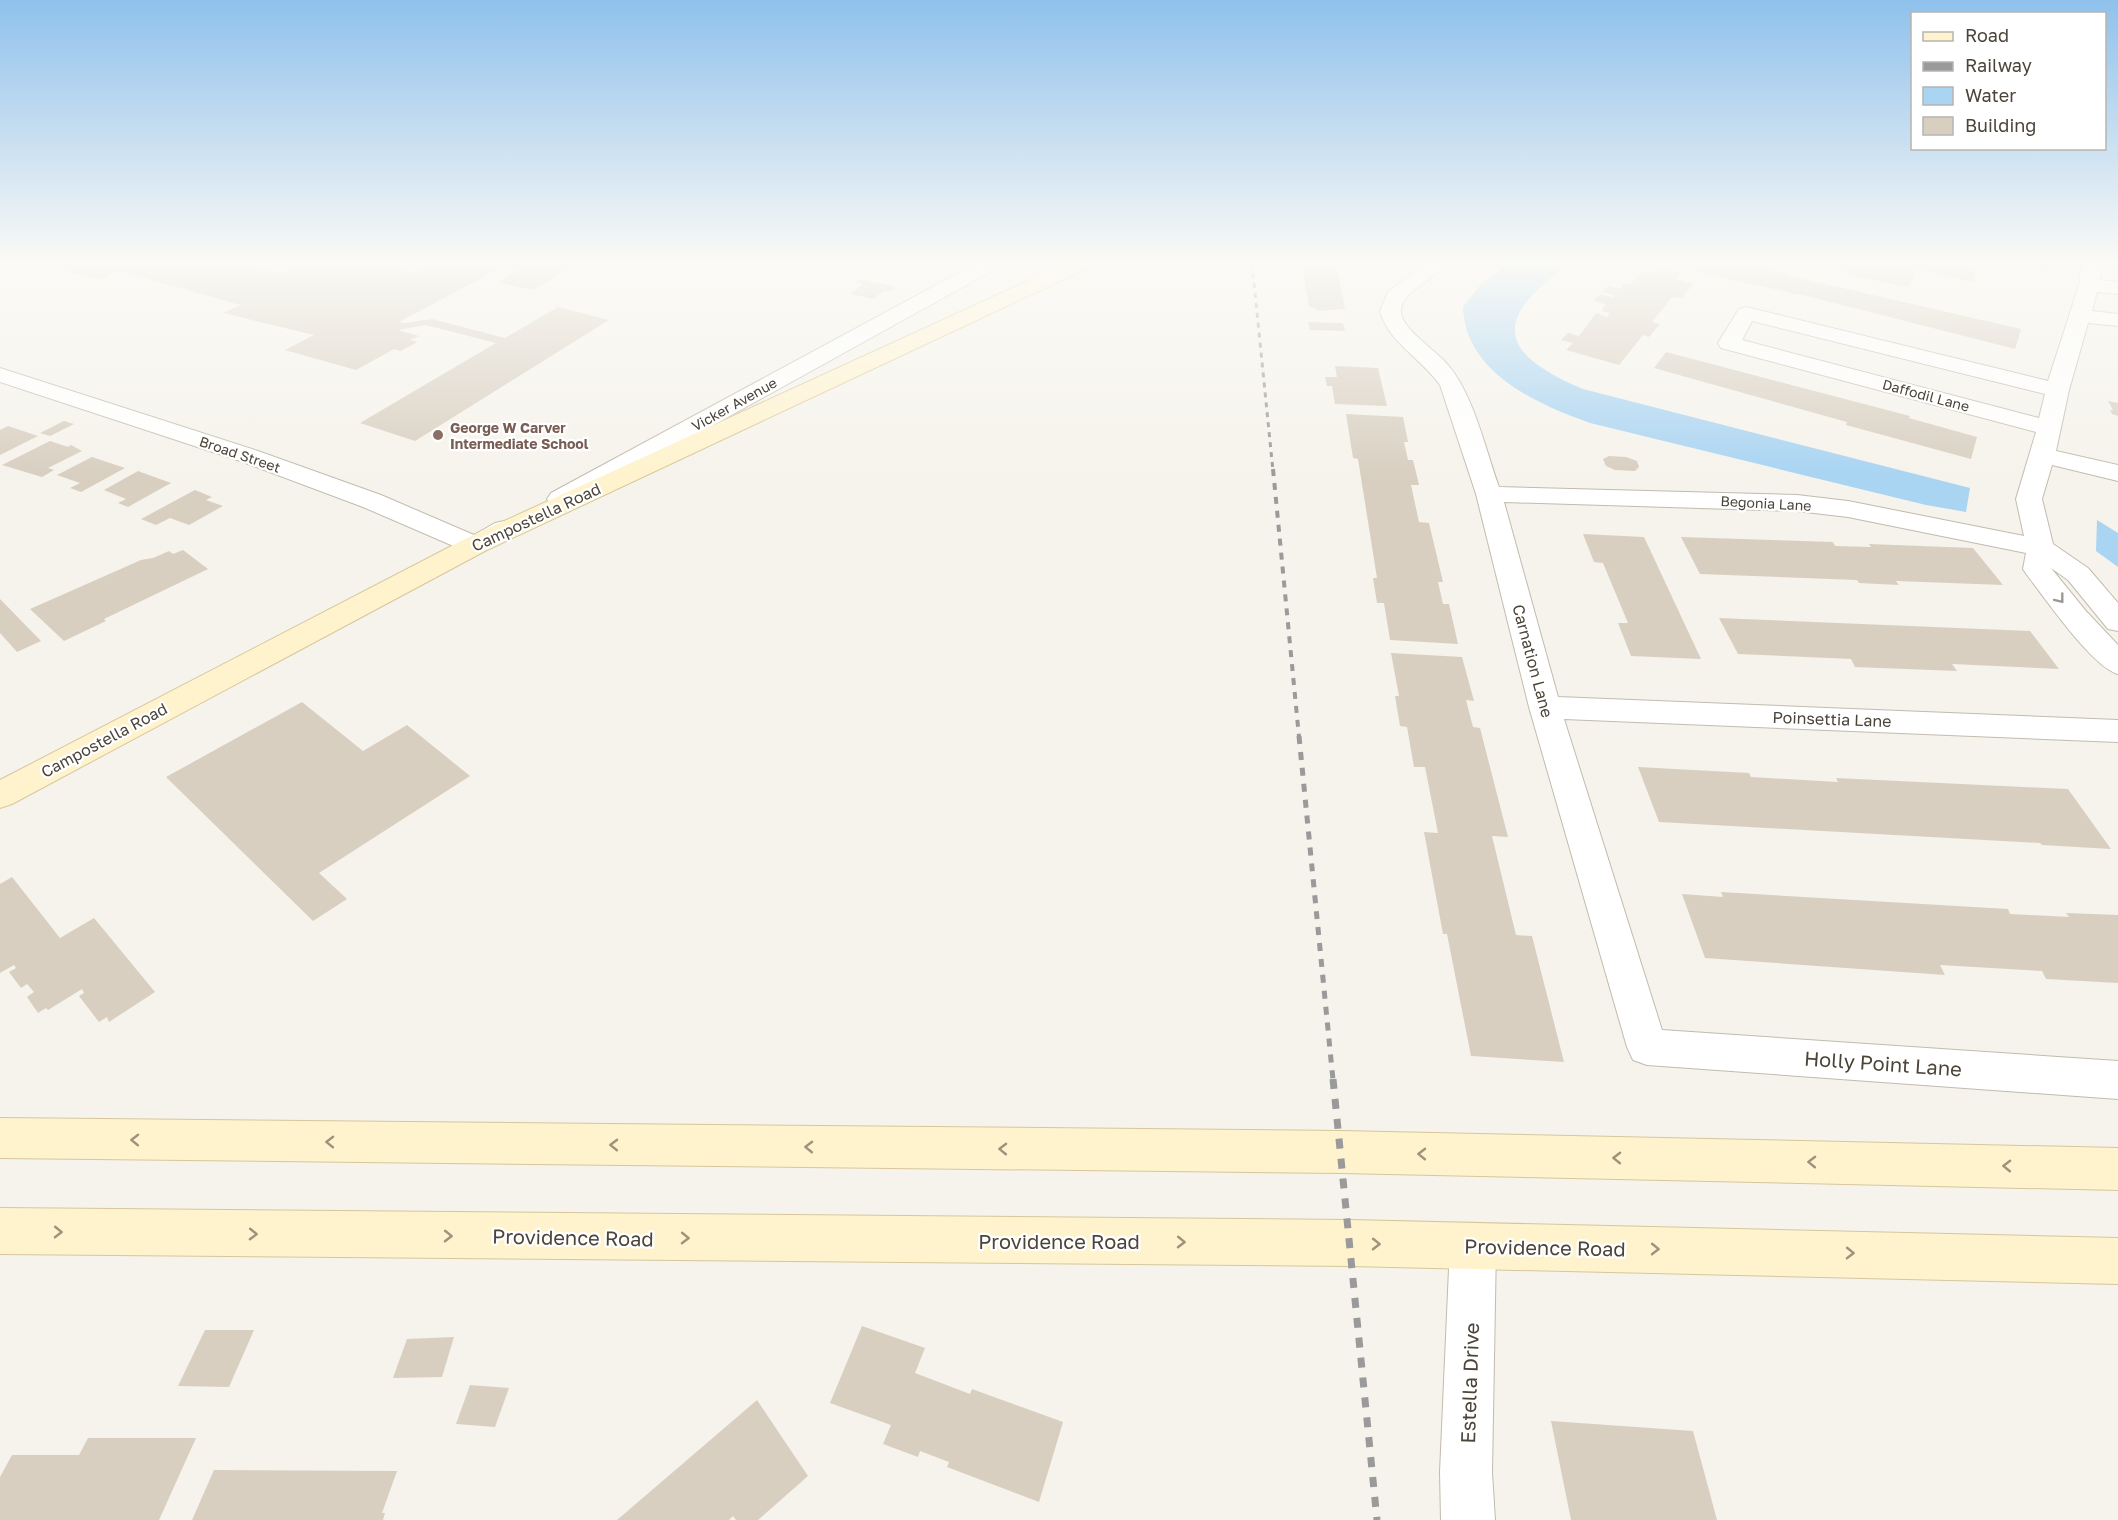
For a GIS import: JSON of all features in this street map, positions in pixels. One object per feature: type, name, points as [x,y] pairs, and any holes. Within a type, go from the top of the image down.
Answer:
[{"type":"main road","name":"Campostella Road","points":[[0,795],[475,545],[930,334]]},
{"type":"main road","points":[[0,1138],[1353,1152],[2118,1169]]},
{"type":"main road","name":"Providence Road","points":[[0,1231],[1473,1245],[2118,1261]]},
{"type":"street","name":"Vicker Avenue","points":[[475,545],[862,334]]},
{"type":"street","name":"Carnation Lane","points":[[1402,334],[1439,368],[1451,385],[1489,494],[1545,707],[1647,1047]]},
{"type":"street","name":"Daffodil Lane","points":[[1734,334],[1729,343],[2048,428]]},
{"type":"street","name":"Daffodil Lane","points":[[1831,334],[2057,390]]},
{"type":"street","points":[[2074,334],[2057,390],[2043,455],[2029,499],[2040,548],[2037,569],[2074,617],[2118,664]]},
{"type":"street","name":"Broad Street","points":[[0,375],[249,456],[372,501],[475,545]]},
{"type":"street","points":[[2043,455],[2118,473]]},
{"type":"street","name":"Begonia Lane","points":[[1489,494],[1797,503],[1848,509],[2040,548]]},
{"type":"street","points":[[2040,548],[2078,574],[2118,621]]},
{"type":"street","name":"Poinsettia Lane","points":[[1545,707],[2118,731]]},
{"type":"street","name":"Holly Point Lane","points":[[1647,1047],[2118,1080]]},
{"type":"street","name":"Estella Drive","points":[[1468,1520],[1466,1472],[1473,1245]]},
{"type":"water","points":[[1469,334],[1516,334],[1520,347],[1533,361],[1554,375],[1583,389],[1970,488],[1966,512],[1926,505],[1590,423],[1548,406],[1507,383],[1490,368],[1476,350]]},
{"type":"water","points":[[2097,520],[2118,533],[2118,567],[2096,551]]},
{"type":"building","points":[[310,334],[412,334],[419,336],[410,340],[417,342],[401,351],[394,349],[356,370],[285,350],[314,335]]},
{"type":"building","points":[[461,334],[489,334],[505,338],[512,334],[587,334],[415,441],[360,423],[496,343]]},
{"type":"building","points":[[1567,334],[1579,336],[1581,334],[1652,334],[1649,337],[1643,335],[1619,365],[1566,350],[1573,343],[1561,340]]},
{"type":"building","points":[[1956,334],[2020,334],[2015,349]]},
{"type":"building","points":[[1666,352],[1910,416],[1909,418],[1977,437],[1971,459],[1846,425],[1847,422],[1654,368]]},
{"type":"building","points":[[1335,366],[1378,368],[1387,406],[1335,404],[1332,386],[1327,386],[1325,377],[1337,377]]},
{"type":"building","points":[[2108,401],[2118,403],[2118,416],[2112,414],[2110,410],[2113,410]]},
{"type":"building","points":[[1346,414],[1403,417],[1408,442],[1404,442],[1408,460],[1413,460],[1419,485],[1411,485],[1419,522],[1429,523],[1443,582],[1438,582],[1443,604],[1449,604],[1458,644],[1390,640],[1384,603],[1377,603],[1373,578],[1377,578],[1358,459],[1353,458]]},
{"type":"building","points":[[64,421],[74,424],[50,436],[40,433]]},
{"type":"building","points":[[8,426],[38,436],[0,455],[0,430]]},
{"type":"building","points":[[50,441],[68,447],[71,445],[82,451],[48,468],[54,470],[42,477],[2,465]]},
{"type":"building","points":[[1609,456],[1626,457],[1637,461],[1639,467],[1635,471],[1615,470],[1606,466],[1603,459]]},
{"type":"building","points":[[92,457],[125,468],[81,492],[70,488],[80,483],[57,475]]},
{"type":"building","points":[[138,471],[171,483],[128,507],[118,503],[126,499],[104,490]]},
{"type":"building","points":[[195,490],[212,497],[206,500],[223,506],[189,525],[170,518],[156,525],[141,519]]},
{"type":"building","points":[[1583,534],[1644,537],[1701,659],[1631,656],[1618,623],[1628,623],[1603,563],[1594,562]]},
{"type":"building","points":[[1681,537],[1833,542],[1835,546],[1871,547],[1869,544],[1973,548],[2003,585],[1896,581],[1899,585],[1859,583],[1857,580],[1700,574]]},
{"type":"building","points":[[183,550],[208,569],[64,641],[30,609],[141,560],[169,551],[173,554]]},
{"type":"building","points":[[0,599],[41,641],[17,652],[0,633]]},
{"type":"building","points":[[1719,618],[2030,631],[2059,669],[1952,664],[1957,671],[1855,667],[1851,659],[1738,654]]},
{"type":"building","points":[[1391,653],[1462,657],[1474,701],[1466,700],[1473,727],[1480,728],[1508,837],[1492,836],[1516,935],[1532,936],[1564,1062],[1471,1056],[1447,934],[1443,934],[1424,832],[1438,833],[1425,767],[1414,767],[1407,727],[1400,726],[1395,696],[1399,696]]},
{"type":"building","points":[[302,702],[363,751],[407,725],[470,776],[319,873],[347,899],[313,921],[166,777]]},
{"type":"building","points":[[1638,767],[1749,773],[1751,777],[1838,782],[1836,778],[2068,789],[2111,849],[1659,822]]},
{"type":"building","points":[[12,877],[60,938],[94,918],[155,992],[109,1022],[107,1017],[99,1022],[79,996],[84,993],[82,989],[48,1010],[46,1008],[38,1013],[27,997],[34,992],[27,984],[21,988],[9,972],[16,968],[14,965],[0,973],[0,884]]},
{"type":"building","points":[[1721,892],[2008,909],[2010,914],[2069,917],[2066,913],[2118,915],[2118,983],[2046,979],[2042,971],[1940,965],[1945,975],[1705,958],[1682,894],[1723,897]]},
{"type":"building","points":[[862,1326],[925,1348],[915,1373],[970,1394],[972,1389],[1063,1422],[1039,1502],[947,1467],[949,1462],[920,1451],[918,1457],[883,1444],[891,1425],[830,1403]]},
{"type":"building","points":[[205,1330],[254,1330],[229,1387],[178,1386]]},
{"type":"building","points":[[454,1337],[442,1377],[393,1378],[407,1339]]},
{"type":"building","points":[[470,1385],[509,1388],[495,1427],[456,1424]]},
{"type":"building","points":[[757,1400],[808,1476],[758,1520],[736,1520],[733,1516],[729,1520],[617,1520]]},
{"type":"building","points":[[1551,1421],[1693,1431],[1717,1520],[1571,1520]]},
{"type":"building","points":[[88,1438],[196,1438],[159,1520],[0,1520],[0,1477],[12,1455],[79,1455]]},
{"type":"building","points":[[214,1470],[397,1471],[382,1513],[385,1513],[383,1520],[192,1520]]},
{"type":"railway","points":[[1259,334],[1273,471]]},
{"type":"railway","points":[[1273,469],[1299,737]]},
{"type":"railway","points":[[1299,736],[1333,1080]]},
{"type":"railway","points":[[1333,1079],[1377,1520]]},
{"type":"place","name":"George W Carver Intermediate School","points":[[438,435]]}]
